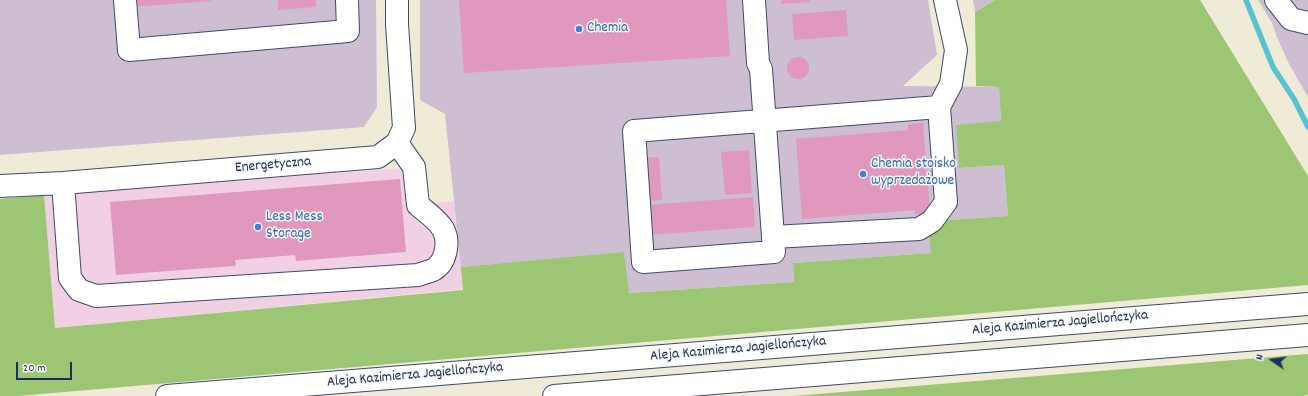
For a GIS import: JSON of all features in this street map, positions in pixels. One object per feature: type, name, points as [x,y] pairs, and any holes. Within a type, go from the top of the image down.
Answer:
[{"type":"main road","points":[[125,0],[129,50],[348,31],[347,0]]},
{"type":"main road","points":[[63,183],[70,278],[79,290],[96,296],[418,275],[434,270],[444,258],[448,243],[443,229],[418,205],[414,168],[397,142],[404,128],[397,24],[397,0]]},
{"type":"main road","points":[[754,0],[758,64],[761,69],[765,120],[774,252],[643,262],[634,131],[765,120],[939,106]]},
{"type":"main road","points":[[773,237],[919,228],[932,221],[946,202],[939,106],[951,84],[956,50],[945,0]]},
{"type":"main road","points":[[1276,0],[1291,19],[1308,23]]},
{"type":"main road","name":"Energetyczna","points":[[0,186],[63,183],[378,157],[397,142]]},
{"type":"main road","name":"Aleja Kazimierza Jagiellończyka","points":[[167,396],[1308,304]]},
{"type":"main road","name":"Aleja Kazimierza Jagiellończyka","points":[[554,396],[1308,335]]},
{"type":"shaded area","points":[[0,0],[376,0],[377,107],[364,127],[0,155]]},
{"type":"shaded area","points":[[420,0],[928,0],[937,55],[903,86],[999,87],[1001,121],[959,168],[1004,165],[1008,216],[947,220],[931,253],[793,263],[794,282],[628,293],[624,253],[461,267],[445,114],[420,100]]},
{"type":"shaded area","points":[[973,0],[995,0],[975,12]]},
{"type":"shaded area","points":[[1258,0],[1308,0],[1308,97],[1289,64],[1272,23]]},
{"type":"shaded area","points":[[402,168],[427,200],[432,203],[454,201],[464,289],[55,328],[44,195]]},
{"type":"green space","points":[[995,0],[1200,0],[1308,176],[1308,285],[18,396],[0,396],[0,199],[44,195],[55,328],[463,290],[461,267],[624,252],[629,293],[794,282],[793,263],[931,253],[929,232],[947,220],[1008,216],[1004,165],[959,168],[956,125],[1001,121],[999,87],[976,86],[975,12]]},
{"type":"green space","points":[[1308,354],[1308,395],[1302,396],[793,396]]},
{"type":"building","points":[[130,0],[210,0],[211,1],[130,7]]},
{"type":"building","points":[[278,0],[316,0],[316,7],[278,10]]},
{"type":"building","name":"Chemia","points":[[459,0],[726,0],[730,56],[464,73]]},
{"type":"building","points":[[781,0],[809,0],[809,2],[781,4]]},
{"type":"building","points":[[846,10],[848,36],[794,40],[792,14]]},
{"type":"building","points":[[798,57],[806,60],[809,68],[806,76],[798,79],[790,76],[787,68],[790,60]]},
{"type":"building","name":"Chemia stoisko wyprzedażowe","points":[[923,123],[930,213],[915,214],[915,210],[802,219],[796,139],[908,130],[908,124]]},
{"type":"building","points":[[749,150],[752,193],[725,195],[721,152]]},
{"type":"building","points":[[659,157],[662,200],[648,201],[645,158]]},
{"type":"building","name":"Less Mess Storage","points":[[400,179],[406,252],[296,261],[295,255],[235,260],[236,265],[234,266],[116,275],[110,202]]},
{"type":"building","points":[[753,197],[755,227],[650,235],[648,205]]},
{"type":"waterway","points":[[1246,0],[1273,67],[1294,99],[1308,127]]},
{"type":"place","name":"Chemia","points":[[579,29]]},
{"type":"place","name":"Chemia stoisko wyprzedażowe","points":[[863,174]]},
{"type":"place","name":"Less Mess Storage","points":[[258,227]]}]
